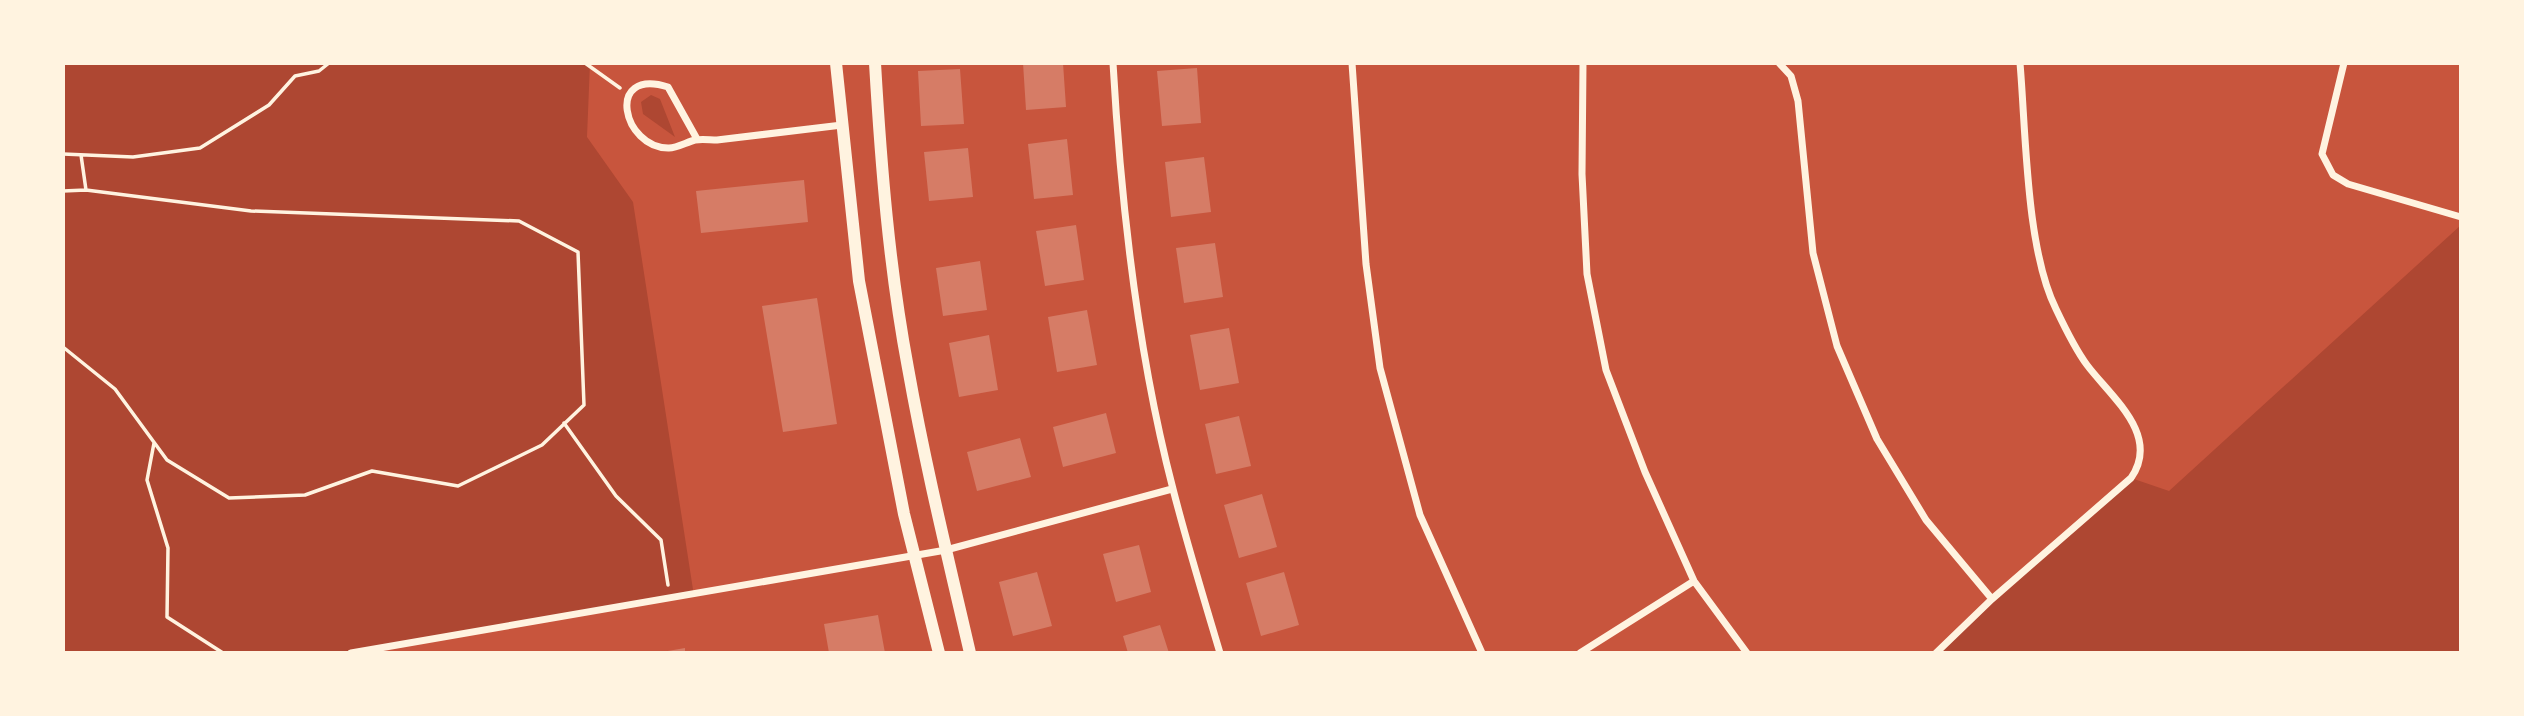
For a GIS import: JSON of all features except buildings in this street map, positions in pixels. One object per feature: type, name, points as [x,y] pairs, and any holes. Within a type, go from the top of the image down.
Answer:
[{"type":"street","points":[[836,63],[859,281],[914,556],[939,653]]},
{"type":"street","points":[[875,63],[881,167],[895,286],[925,459],[970,653]]},
{"type":"street","points":[[1113,63],[1117,149],[1153,396],[1172,489],[1220,653]]},
{"type":"street","points":[[1352,63],[1366,264],[1380,368],[1420,515],[1482,653]]},
{"type":"street","points":[[1583,63],[1582,174],[1587,274],[1606,370],[1645,472],[1694,581],[1747,653]]},
{"type":"street","points":[[1779,63],[1791,76],[1798,101],[1813,253],[1837,346],[1877,439],[1926,520],[1992,599]]},
{"type":"street","points":[[1936,653],[1992,599],[2132,478],[2139,466],[2141,451],[2138,432],[2085,363],[2054,307],[2037,251],[2020,63]]},
{"type":"street","points":[[2344,63],[2322,154],[2333,175],[2348,184],[2461,217]]},
{"type":"street","points":[[697,139],[668,87],[654,83],[641,84],[629,93],[625,105],[628,118],[651,144],[669,149],[697,139],[717,140],[842,125]]},
{"type":"street","points":[[351,653],[946,550],[1172,489]]},
{"type":"street","points":[[1580,653],[1694,581]]},
{"type":"path","points":[[63,154],[133,157],[200,148],[269,104],[295,76],[319,71],[329,63]]},
{"type":"path","points":[[585,63],[629,93]]},
{"type":"path","points":[[81,155],[86,190]]},
{"type":"path","points":[[63,191],[86,190],[251,211],[519,221],[578,252],[584,405],[541,445],[458,486],[372,471],[305,495],[229,498],[167,460],[115,389],[63,347]]},
{"type":"path","points":[[564,423],[616,496],[660,540],[670,599]]},
{"type":"path","points":[[154,443],[147,480],[167,548],[167,617],[223,653]]},
{"type":"shaded area","points":[[63,63],[590,63],[587,137],[633,202],[694,596],[351,653],[63,653]]},
{"type":"shaded area","points":[[651,95],[660,99],[675,137],[643,114],[641,102]]},
{"type":"shaded area","points":[[2461,225],[2461,653],[1936,653],[2131,478],[2169,491]]}]
